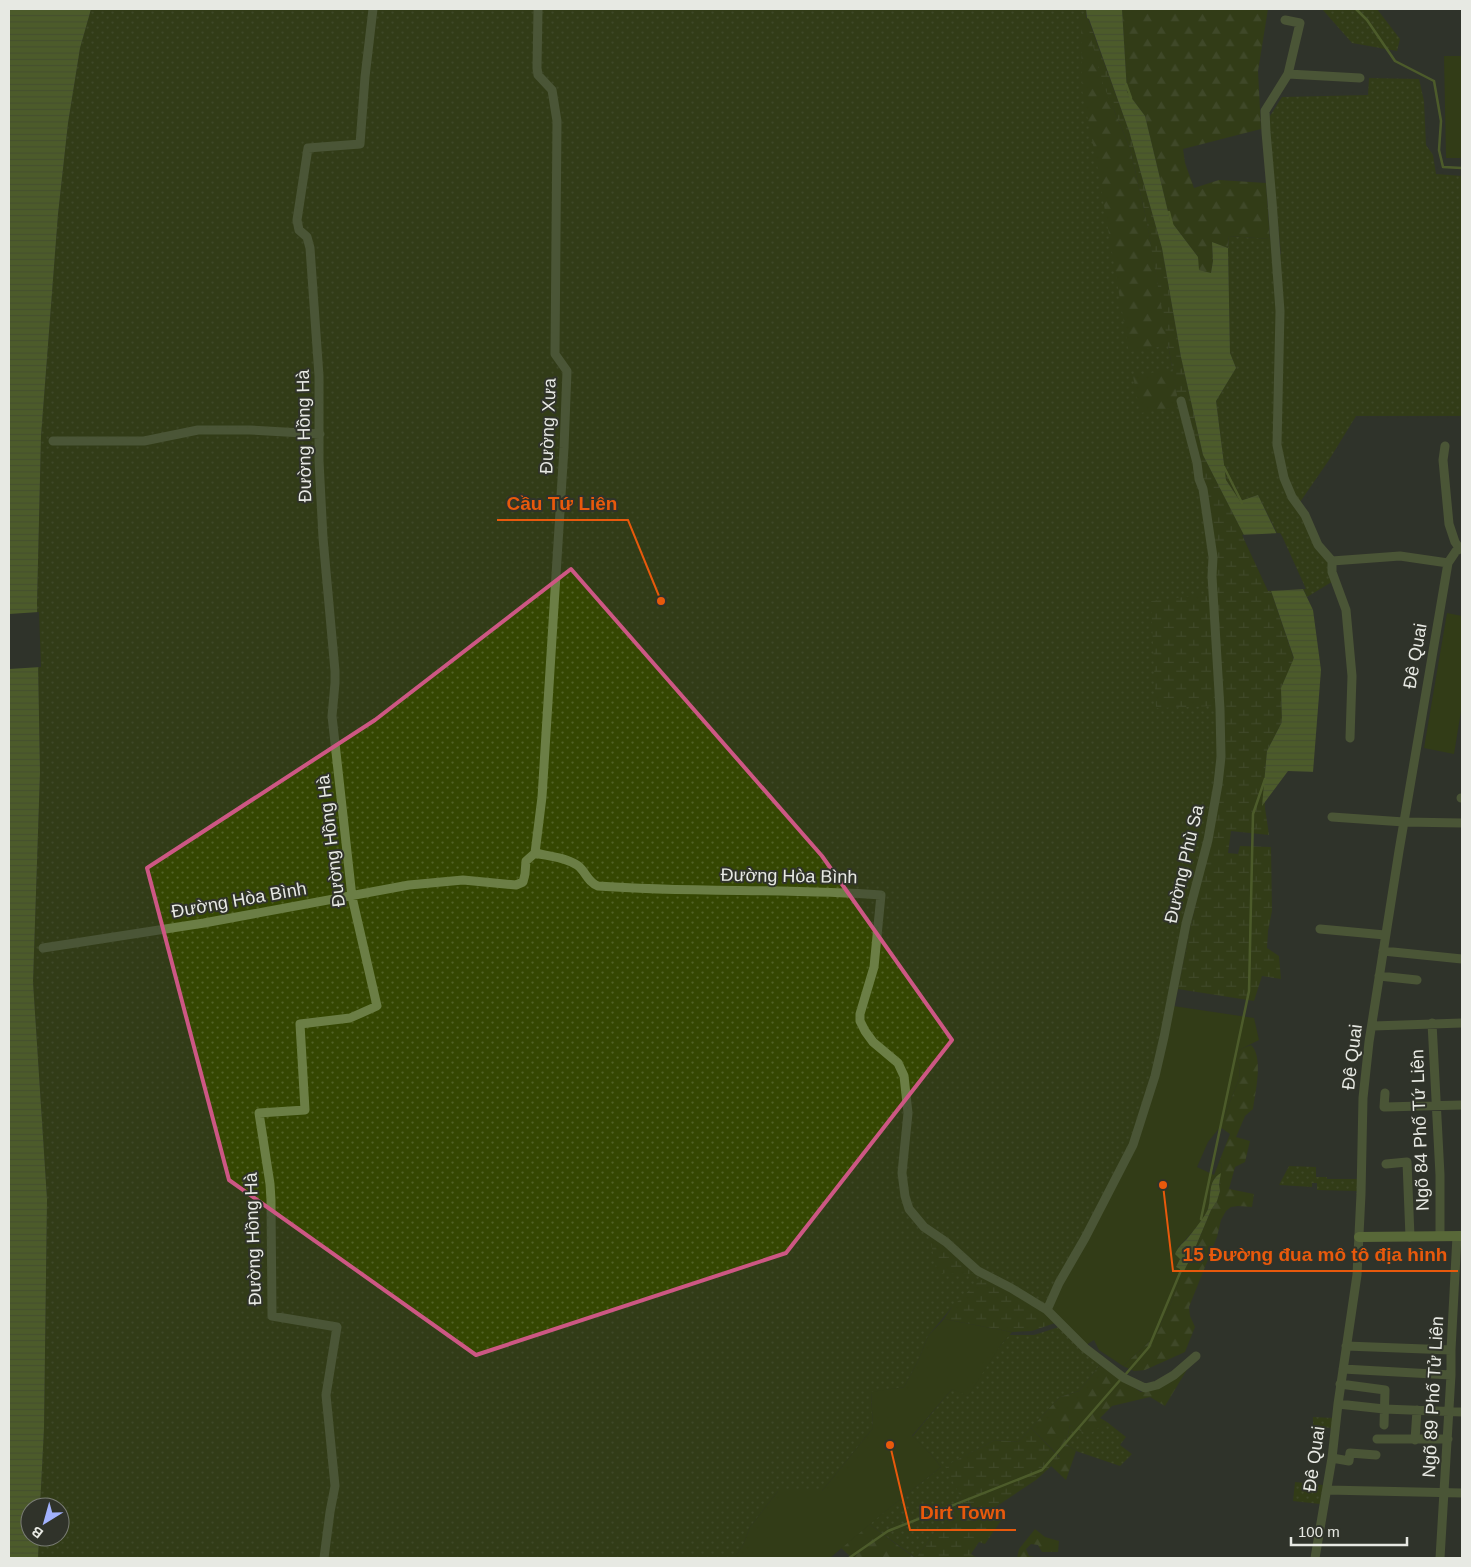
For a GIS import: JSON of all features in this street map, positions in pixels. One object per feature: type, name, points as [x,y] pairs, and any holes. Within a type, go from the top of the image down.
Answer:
[{"type":"street","name":"Đường Hồng Hà","points":[[324,1558],[335,1486],[326,1395],[337,1327],[272,1316],[270,1184],[259,1113],[305,1110],[300,1024],[350,1018],[377,1006],[352,896],[332,716],[336,683],[323,538],[319,461],[319,376],[310,248],[307,237],[299,230],[297,220],[308,148],[360,144],[373,9]]},
{"type":"street","name":"Đường Xưa","points":[[535,853],[542,797],[550,686],[567,371],[555,354],[557,121],[555,99],[552,90],[538,75],[538,9]]},
{"type":"street","points":[[1285,20],[1300,23],[1288,74],[1265,111],[1280,312],[1277,445],[1284,478],[1292,497],[1305,515],[1318,545],[1332,561],[1332,572],[1346,610],[1352,676],[1350,738]]},
{"type":"street","points":[[1288,74],[1360,78]]},
{"type":"street","name":"Đường Phù Sa","points":[[1047,1310],[1059,1283],[1086,1238],[1134,1145],[1155,1076],[1179,958],[1208,840],[1218,784],[1221,757],[1212,576],[1213,557],[1203,489],[1181,401]]},
{"type":"street","points":[[53,441],[144,441],[198,430],[250,430],[320,434]]},
{"type":"street","points":[[1332,561],[1400,556],[1448,563],[1456,551],[1461,549],[1455,542],[1448,524],[1443,460],[1445,446]]},
{"type":"street","name":"Đê Quai","points":[[1315,1558],[1332,1458],[1342,1369],[1357,1275],[1363,1098],[1369,1042],[1448,563]]},
{"type":"street","points":[[1332,817],[1404,822],[1462,823]]},
{"type":"street","name":"Đường Hòa Bình","points":[[43,948],[147,933],[409,886],[463,880],[516,885],[523,882],[526,861],[535,853],[567,860],[576,864],[582,869],[589,881],[598,886],[881,895],[874,967],[860,1014],[860,1021],[873,1042],[898,1064],[904,1076],[908,1113],[902,1173],[905,1196],[909,1208],[924,1226],[946,1242],[978,1271],[1047,1310],[1079,1342],[1124,1378],[1145,1388],[1157,1385],[1174,1375],[1196,1356]]},
{"type":"street","points":[[1320,929],[1386,935]]},
{"type":"street","points":[[1383,951],[1462,959]]},
{"type":"street","points":[[1379,976],[1416,980]]},
{"type":"street","points":[[1373,1026],[1432,1023],[1462,1024]]},
{"type":"street","name":"Ngõ 84 Phố Tứ Liên","points":[[1432,1023],[1440,1175],[1440,1236]]},
{"type":"street","points":[[1385,1093],[1384,1107],[1462,1105]]},
{"type":"street","points":[[1386,1164],[1407,1162],[1410,1237]]},
{"type":"street","points":[[1359,1237],[1460,1236]]},
{"type":"street","name":"Ngõ 89 Phố Tử Liên","points":[[1440,1558],[1452,1375],[1451,1350],[1460,1236]]},
{"type":"street","points":[[1346,1346],[1451,1350]]},
{"type":"street","points":[[1342,1369],[1452,1375]]},
{"type":"street","points":[[1340,1384],[1385,1390],[1384,1425]]},
{"type":"street","points":[[1338,1404],[1384,1409],[1462,1412]]},
{"type":"street","points":[[1415,1440],[1416,1410]]},
{"type":"street","points":[[1377,1439],[1448,1439]]},
{"type":"street","points":[[1332,1458],[1349,1460],[1350,1453],[1376,1455]]},
{"type":"street","points":[[1327,1490],[1462,1493]]},
{"type":"highlighted area","points":[[571,569],[822,856],[952,1040],[786,1253],[476,1355],[229,1180],[147,868],[375,720]]},
{"type":"green space","points":[[91,9],[1086,9],[1086,19],[1146,218],[1179,407],[1207,498],[1221,782],[1178,989],[1136,1143],[1051,1310],[952,1307],[928,1336],[918,1361],[904,1387],[871,1393],[873,1428],[822,1491],[778,1491],[750,1527],[743,1545],[734,1558],[38,1558],[39,1547],[70,1547],[70,1497],[41,1497],[44,1428],[47,1199],[33,982],[40,772],[37,604],[41,436],[58,214],[68,123],[80,48]]},
{"type":"green space","points":[[1122,9],[1268,9],[1258,71],[1261,129],[1183,149],[1185,163],[1194,188],[1219,180],[1266,183],[1270,239],[1229,236],[1228,248],[1212,242],[1213,261],[1211,273],[1198,270],[1198,257],[1170,220],[1145,116],[1127,92]]},
{"type":"green space","points":[[1322,9],[1377,9],[1400,39],[1397,51],[1352,43]]},
{"type":"green space","points":[[1081,13],[1087,18],[1103,84],[1130,148],[1146,218],[1169,345],[1129,352],[1097,164],[1082,90]]},
{"type":"green space","points":[[1088,18],[1129,131],[1162,248],[1181,357],[1203,455],[1268,582],[1294,659],[1281,688],[1282,722],[1267,751],[1264,784],[1269,835],[1231,831],[1228,853],[1238,854],[1240,846],[1271,847],[1272,911],[1267,948],[1279,956],[1281,979],[1262,976],[1254,1001],[1178,989],[1221,783],[1215,559],[1179,407],[1146,218],[1130,148],[1103,84],[1086,19]]},
{"type":"green space","points":[[1444,56],[1462,56],[1462,158],[1446,158]]},
{"type":"green space","points":[[1369,78],[1419,79],[1424,101],[1426,145],[1433,155],[1436,174],[1462,176],[1462,416],[1356,416],[1298,505],[1332,561],[1335,580],[1307,597],[1258,495],[1240,501],[1226,480],[1216,401],[1236,368],[1230,353],[1229,236],[1270,239],[1281,255],[1269,132],[1270,116],[1282,97],[1368,95]]},
{"type":"green space","points":[[1173,369],[1179,407],[1140,413],[1133,376]]},
{"type":"green space","points":[[1211,594],[1216,706],[1156,708],[1151,601]]},
{"type":"green space","points":[[1447,613],[1462,616],[1462,705],[1454,754],[1424,748]]},
{"type":"green space","points":[[1173,1006],[1254,1018],[1259,1040],[1241,1049],[1235,1056],[1240,1067],[1239,1079],[1220,1127],[1208,1142],[1197,1167],[1214,1175],[1219,1162],[1222,1164],[1221,1173],[1212,1184],[1206,1213],[1195,1229],[1178,1247],[1180,1259],[1176,1267],[1184,1271],[1167,1313],[1151,1340],[1123,1366],[1099,1350],[1094,1340],[1086,1345],[1051,1310],[1053,1301],[1131,1155]]},
{"type":"green space","points":[[1251,1045],[1257,1058],[1257,1085],[1253,1109],[1245,1116],[1236,1137],[1250,1141],[1245,1162],[1235,1167],[1229,1189],[1254,1194],[1252,1207],[1231,1207],[1226,1211],[1221,1220],[1217,1237],[1189,1307],[1190,1316],[1195,1327],[1185,1352],[1145,1370],[1134,1371],[1123,1366],[1151,1340],[1167,1313],[1186,1265],[1217,1201],[1220,1191],[1219,1184],[1222,1164],[1219,1162],[1230,1134],[1220,1127],[1239,1079],[1240,1067],[1235,1056],[1241,1049]]},
{"type":"green space","points":[[1289,1166],[1316,1167],[1316,1177],[1358,1179],[1358,1191],[1317,1190],[1317,1183],[1312,1183],[1312,1187],[1279,1185]]},
{"type":"green space","points":[[929,1233],[978,1273],[937,1273]]},
{"type":"green space","points":[[984,1279],[990,1280],[1044,1311],[1055,1323],[1032,1331],[1012,1332],[944,1319],[952,1307],[979,1281]]},
{"type":"green space","points":[[944,1319],[1012,1332],[1000,1346],[968,1396],[952,1389],[912,1436],[931,1454],[941,1467],[830,1558],[734,1558],[743,1545],[750,1527],[778,1491],[822,1491],[873,1428],[871,1392],[904,1387],[918,1361],[928,1336]]},
{"type":"green space","points":[[1059,1327],[1100,1365],[1079,1391],[1060,1397],[1018,1442],[995,1440],[946,1466],[967,1510],[938,1529],[916,1558],[869,1524],[941,1467],[931,1454],[912,1437],[952,1389],[1000,1346],[1009,1335],[1034,1335]]},
{"type":"green space","points":[[1191,1363],[1165,1406],[1150,1397],[1112,1406],[1100,1418],[1107,1422],[1088,1435],[1070,1425],[1066,1444],[1076,1451],[1066,1480],[1051,1466],[1060,1457],[1031,1428],[1060,1397],[1079,1391],[1100,1365],[1141,1392],[1153,1389]]},
{"type":"green space","points":[[1313,1417],[1332,1418],[1332,1428],[1313,1427]]},
{"type":"green space","points":[[1107,1422],[1126,1437],[1120,1445],[1132,1454],[1120,1466],[1076,1451],[1066,1444],[1070,1425],[1088,1434]]},
{"type":"green space","points":[[1031,1428],[1060,1458],[1036,1480],[994,1508],[1004,1516],[985,1544],[979,1542],[971,1554],[977,1558],[916,1558],[938,1529],[967,1510],[945,1466],[995,1440],[1018,1442]]},
{"type":"green space","points":[[1295,1482],[1323,1485],[1320,1504],[1293,1501]]},
{"type":"green space","points":[[869,1524],[915,1558],[852,1558],[841,1548]]},
{"type":"green space","points":[[1035,1529],[1045,1537],[1059,1541],[1058,1552],[1042,1552],[1038,1545],[1031,1544],[1026,1549],[1029,1556],[1040,1558],[1017,1558],[1019,1549]]},
{"type":"shaded area","points":[[9,9],[91,9],[80,48],[68,123],[58,214],[41,436],[37,604],[40,772],[33,982],[47,1199],[44,1428],[41,1497],[20,1497],[20,1547],[39,1547],[38,1558],[9,1558]]},
{"type":"shaded area","points":[[1086,9],[1122,9],[1127,92],[1145,116],[1170,220],[1198,257],[1199,270],[1211,273],[1213,261],[1212,242],[1228,248],[1230,353],[1236,368],[1216,401],[1226,480],[1240,501],[1258,495],[1313,610],[1321,670],[1313,772],[1288,771],[1262,806],[1267,751],[1282,722],[1281,688],[1294,658],[1268,582],[1203,455],[1181,357],[1162,248],[1129,131],[1089,19],[1087,18]]},
{"type":"shaded area","points":[[1221,1173],[1220,1191],[1217,1201],[1211,1210],[1184,1271],[1176,1267],[1180,1259],[1175,1254],[1207,1212],[1212,1184]]},
{"type":"pier","points":[[1280,533],[1306,589],[1268,591],[1242,535]]},
{"type":"pier","points":[[39,612],[41,667],[9,669],[9,614]]},
{"type":"waterway","points":[[1356,9],[1367,20],[1395,61],[1434,81],[1441,121],[1439,150],[1443,167],[1462,168]]},
{"type":"waterway","points":[[1126,84],[1131,98]]},
{"type":"waterway","points":[[1169,212],[1172,224]]},
{"type":"waterway","points":[[1224,467],[1242,503]]},
{"type":"waterway","points":[[1201,1219],[1249,991],[1253,814],[1265,779]]},
{"type":"waterway","points":[[1125,1375],[1149,1347],[1182,1268]]},
{"type":"waterway","points":[[849,1558],[888,1531],[1042,1470],[1121,1379]]},
{"type":"place","name":"Cầu Tứ Liên","points":[[661,601]]},
{"type":"place","name":"15 Đường đua mô tô địa hình","points":[[1163,1185]]},
{"type":"place","name":"Dirt Town","points":[[890,1445]]}]
